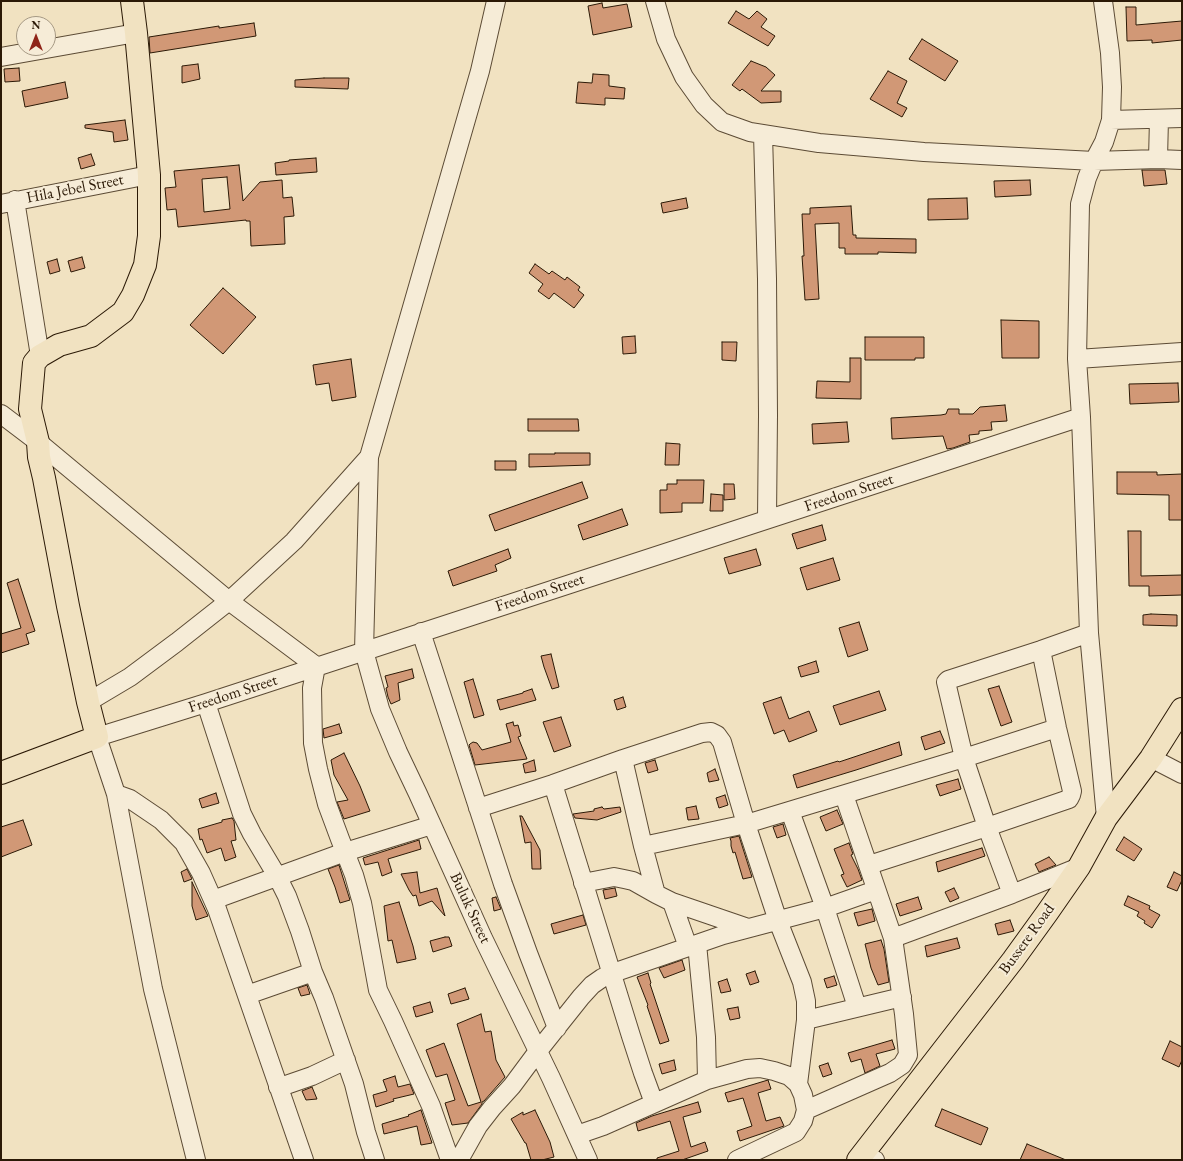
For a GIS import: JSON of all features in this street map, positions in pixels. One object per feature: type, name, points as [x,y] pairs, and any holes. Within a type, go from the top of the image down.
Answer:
[{"type":"main road","points":[[97,737],[88,702],[68,606],[39,457],[38,442],[30,409],[34,363],[40,356],[59,345],[91,336],[123,312],[133,295],[145,265],[149,236],[149,175],[132,1]]},
{"type":"main road","name":"Bussere Road","points":[[865,1158],[1047,913],[1079,867],[1106,818],[1150,758],[1182,709]]},
{"type":"main road","name":"Freedom Street","points":[[1,773],[97,737]]},
{"type":"street","points":[[88,702],[130,678],[229,602],[294,541],[369,457],[480,71],[496,1]]},
{"type":"street","points":[[655,1],[666,39],[684,77],[704,105],[722,122],[750,132],[819,143],[924,152],[1094,161],[1158,159],[1182,160]]},
{"type":"street","points":[[1103,1],[1112,87],[1111,120],[1104,142],[1087,178],[1080,204],[1077,359],[1081,417],[1090,633],[1106,818]]},
{"type":"street","points":[[1,57],[136,33]]},
{"type":"street","points":[[1111,120],[1182,118]]},
{"type":"street","points":[[1158,159],[1159,119]]},
{"type":"street","points":[[763,134],[767,279],[767,519]]},
{"type":"street","name":"Hila Jebel Street","points":[[8,202],[149,175]]},
{"type":"street","points":[[8,202],[40,356]]},
{"type":"street","points":[[1077,359],[1182,352]]},
{"type":"street","points":[[1,414],[38,442],[229,602],[316,666],[312,688],[313,743],[327,804],[354,875],[362,903],[378,990],[431,1106],[450,1160]]},
{"type":"street","name":"Freedom Street","points":[[97,737],[206,703],[1081,417]]},
{"type":"street","name":"Buluk Street","points":[[369,457],[364,651],[380,709],[398,752],[483,938],[538,1051],[588,1160]]},
{"type":"street","points":[[421,632],[503,884],[557,1028]]},
{"type":"street","points":[[1012,894],[987,827],[964,758],[946,682],[948,680],[1090,633]]},
{"type":"street","points":[[869,865],[1069,799],[1072,791],[1041,650]]},
{"type":"street","points":[[206,703],[242,814],[287,896],[300,931],[313,972],[324,998],[354,1084],[366,1132],[375,1160]]},
{"type":"street","points":[[643,846],[746,824],[964,758],[1057,728]]},
{"type":"street","points":[[478,808],[702,733],[711,732],[717,735],[722,742],[746,824],[778,921],[802,982],[806,1001],[806,1020],[798,1084]]},
{"type":"street","points":[[97,737],[116,794],[154,989],[196,1160]]},
{"type":"street","points":[[1150,758],[1182,774]]},
{"type":"street","points":[[623,759],[643,846],[664,898],[692,946],[706,1038],[707,1080]]},
{"type":"street","points":[[553,784],[613,973],[638,1059],[654,1103]]},
{"type":"street","points":[[116,794],[130,800],[161,820],[184,843],[201,873],[213,900],[304,1160]]},
{"type":"street","points":[[806,1110],[890,1073],[902,1065],[908,1055],[902,997],[893,938],[844,794]]},
{"type":"street","points":[[790,810],[825,908],[857,1007]]},
{"type":"street","points":[[213,900],[345,852],[432,824]]},
{"type":"street","points":[[893,938],[1012,894],[1079,867]]},
{"type":"street","points":[[584,883],[614,877],[624,878],[638,883],[664,898],[748,928]]},
{"type":"street","points":[[459,1160],[478,1126],[492,1108],[512,1086],[538,1051],[592,985],[602,978],[748,928],[825,908],[876,890]]},
{"type":"street","points":[[247,995],[313,972]]},
{"type":"street","points":[[806,1020],[902,997]]},
{"type":"street","points":[[278,1087],[312,1076],[346,1060]]},
{"type":"street","points":[[577,1135],[603,1126],[707,1080],[747,1069],[760,1068],[774,1070],[789,1076],[798,1084],[803,1095],[806,1110],[804,1121],[796,1132],[737,1160]]},
{"type":"building","points":[[602,3],[603,8],[627,4],[632,27],[593,35],[588,6]]},
{"type":"building","points":[[1126,7],[1136,7],[1136,25],[1182,21],[1182,40],[1152,43],[1152,40],[1127,41]]},
{"type":"building","points":[[736,11],[749,19],[757,11],[767,19],[761,27],[775,36],[768,46],[728,23]]},
{"type":"building","points":[[254,23],[256,36],[150,53],[149,37],[219,26],[219,28]]},
{"type":"building","points":[[922,39],[958,61],[945,81],[909,59]]},
{"type":"building","points":[[751,61],[766,67],[775,75],[761,91],[781,91],[781,102],[761,103],[742,89],[740,91],[732,85]]},
{"type":"building","points":[[198,64],[200,79],[182,83],[182,66]]},
{"type":"building","points":[[19,68],[20,81],[5,82],[4,69]]},
{"type":"building","points":[[888,71],[907,81],[897,103],[907,108],[902,117],[870,99]]},
{"type":"building","points":[[593,74],[609,75],[609,86],[625,88],[624,99],[605,98],[605,105],[576,103],[578,82],[592,83]]},
{"type":"building","points":[[349,78],[348,89],[295,87],[295,80]]},
{"type":"building","points":[[65,82],[68,98],[25,107],[22,91]]},
{"type":"building","points":[[125,120],[128,140],[114,142],[113,132],[85,128],[85,125]]},
{"type":"building","points":[[91,154],[95,165],[81,169],[78,158]]},
{"type":"building","points":[[316,158],[317,172],[276,175],[275,163],[289,160]]},
{"type":"building","points":[[239,165],[243,201],[260,182],[282,180],[283,198],[292,197],[294,216],[284,217],[285,244],[251,246],[250,221],[246,220],[178,227],[176,209],[167,210],[165,188],[176,187],[174,171]],"holes":[[[227,177],[230,209],[204,212],[202,179]]]},
{"type":"building","points":[[1142,170],[1165,170],[1167,184],[1144,186]]},
{"type":"building","points":[[1030,180],[1031,195],[995,197],[994,181]]},
{"type":"building","points":[[686,198],[688,208],[663,213],[661,203]]},
{"type":"building","points":[[967,198],[968,219],[928,220],[928,199]]},
{"type":"building","points":[[851,206],[853,235],[856,235],[856,238],[916,239],[916,253],[878,252],[878,254],[845,254],[845,248],[839,248],[839,223],[815,224],[819,299],[805,300],[802,256],[804,256],[802,214],[810,214],[810,208]]},
{"type":"building","points":[[82,257],[85,268],[71,272],[68,261]]},
{"type":"building","points":[[57,259],[60,271],[50,274],[47,262]]},
{"type":"building","points":[[535,264],[549,274],[552,271],[565,280],[567,277],[580,287],[578,290],[584,295],[574,308],[554,293],[549,299],[538,291],[543,284],[529,273]]},
{"type":"building","points":[[223,288],[256,317],[223,354],[190,325]]},
{"type":"building","points":[[1001,320],[1039,321],[1039,358],[1002,358]]},
{"type":"building","points":[[635,336],[636,353],[623,354],[622,337]]},
{"type":"building","points":[[865,337],[924,337],[924,358],[915,358],[915,360],[865,360]]},
{"type":"building","points":[[722,342],[737,342],[736,361],[722,360]]},
{"type":"building","points":[[850,358],[861,358],[861,399],[816,398],[817,381],[850,382]]},
{"type":"building","points":[[351,359],[356,397],[332,401],[329,383],[316,385],[313,365]]},
{"type":"building","points":[[1178,383],[1179,402],[1130,404],[1129,384]]},
{"type":"building","points":[[1005,405],[1007,421],[991,422],[992,430],[979,431],[979,434],[969,435],[970,442],[953,448],[947,449],[943,436],[892,439],[891,418],[941,415],[946,414],[948,409],[959,409],[959,414],[973,414],[980,407]]},
{"type":"building","points":[[528,419],[578,419],[579,431],[528,431]]},
{"type":"building","points":[[847,422],[849,442],[813,444],[812,424]]},
{"type":"building","points":[[666,443],[680,444],[679,465],[665,465]]},
{"type":"building","points":[[590,453],[590,465],[529,467],[529,454]]},
{"type":"building","points":[[495,461],[516,461],[516,470],[495,470]]},
{"type":"building","points":[[1117,472],[1157,472],[1157,475],[1182,474],[1182,520],[1169,520],[1169,495],[1117,494]]},
{"type":"building","points":[[677,480],[704,480],[703,503],[682,503],[682,512],[660,513],[660,490],[667,490],[667,484],[677,484]]},
{"type":"building","points":[[582,482],[588,498],[495,531],[489,515]]},
{"type":"building","points":[[724,484],[734,484],[735,499],[724,500]]},
{"type":"building","points":[[711,494],[723,495],[723,511],[710,511]]},
{"type":"building","points":[[622,509],[628,525],[583,540],[578,525]]},
{"type":"building","points":[[822,525],[826,540],[797,549],[792,534]]},
{"type":"building","points":[[1128,531],[1141,531],[1141,576],[1182,575],[1182,595],[1149,596],[1149,586],[1129,586]]},
{"type":"building","points":[[508,549],[511,558],[495,565],[497,571],[453,586],[448,571]]},
{"type":"building","points":[[756,549],[761,565],[729,574],[724,558]]},
{"type":"building","points":[[833,558],[840,580],[807,590],[800,568]]},
{"type":"building","points":[[18,579],[35,631],[26,634],[29,644],[1,653],[1,634],[21,628],[7,583]]},
{"type":"building","points":[[1143,615],[1177,615],[1177,626],[1143,625]]},
{"type":"building","points":[[859,622],[868,650],[848,657],[839,628]]},
{"type":"building","points":[[551,654],[559,687],[552,689],[541,656]]},
{"type":"building","points":[[816,661],[819,672],[801,677],[798,667]]},
{"type":"building","points":[[412,669],[414,678],[398,683],[400,700],[391,704],[386,688],[388,687],[385,676]]},
{"type":"building","points":[[473,679],[484,715],[474,718],[464,682]]},
{"type":"building","points":[[999,686],[1012,722],[1001,726],[988,689]]},
{"type":"building","points":[[532,689],[536,700],[500,710],[497,700]]},
{"type":"building","points":[[879,691],[886,710],[840,725],[833,706]]},
{"type":"building","points":[[623,697],[626,707],[617,710],[614,700]]},
{"type":"building","points":[[781,697],[789,719],[809,711],[817,731],[789,742],[784,730],[774,734],[763,703]]},
{"type":"building","points":[[561,717],[571,746],[554,752],[543,722]]},
{"type":"building","points":[[513,722],[514,726],[518,725],[521,736],[518,737],[527,759],[475,765],[469,745],[473,742],[477,743],[482,750],[511,742],[506,724]]},
{"type":"building","points":[[339,724],[342,733],[324,738],[323,729]]},
{"type":"building","points":[[940,731],[945,743],[925,750],[921,737]]},
{"type":"building","points":[[899,742],[902,755],[797,788],[793,775],[838,761],[839,762]]},
{"type":"building","points":[[344,753],[370,811],[344,819],[337,802],[348,800],[334,775],[331,760]]},
{"type":"building","points":[[534,760],[536,771],[525,773],[523,764]]},
{"type":"building","points":[[655,760],[658,770],[648,773],[645,763]]},
{"type":"building","points":[[715,769],[719,780],[709,782],[707,773]]},
{"type":"building","points":[[958,779],[961,789],[940,796],[936,785]]},
{"type":"building","points":[[216,793],[219,803],[202,808],[199,799]]},
{"type":"building","points":[[725,795],[728,805],[719,808],[716,798]]},
{"type":"building","points":[[696,806],[699,819],[688,820],[686,808]]},
{"type":"building","points":[[602,807],[604,809],[620,807],[621,812],[597,820],[575,818],[573,814],[594,811],[594,809]]},
{"type":"building","points":[[837,810],[843,824],[826,831],[820,817]]},
{"type":"building","points":[[520,816],[522,816],[540,850],[541,869],[532,869],[531,842],[525,843]]},
{"type":"building","points":[[232,818],[234,821],[236,840],[231,841],[236,857],[225,861],[221,848],[207,853],[202,839],[200,840],[198,829]]},
{"type":"building","points":[[23,820],[32,845],[1,857],[1,827]]},
{"type":"building","points":[[783,824],[786,835],[777,838],[773,827]]},
{"type":"building","points":[[739,836],[752,877],[743,879],[735,852],[733,853],[730,838]]},
{"type":"building","points":[[1124,837],[1142,849],[1134,861],[1116,850]]},
{"type":"building","points":[[419,840],[421,849],[388,859],[392,872],[382,876],[378,862],[365,865],[363,858]]},
{"type":"building","points":[[849,843],[853,854],[851,855],[862,880],[847,887],[841,875],[844,874],[834,849]]},
{"type":"building","points":[[982,848],[985,856],[938,872],[936,862]]},
{"type":"building","points":[[1049,857],[1056,865],[1039,872],[1035,864]]},
{"type":"building","points":[[339,865],[350,900],[340,903],[328,869]]},
{"type":"building","points":[[187,869],[192,879],[184,882],[181,872]]},
{"type":"building","points":[[417,872],[420,893],[437,888],[445,916],[432,901],[419,906],[416,895],[413,896],[401,874]]},
{"type":"building","points":[[1174,872],[1182,876],[1182,880],[1177,891],[1167,887]]},
{"type":"building","points":[[192,882],[208,916],[196,920],[192,906]]},
{"type":"building","points":[[615,888],[617,896],[605,899],[603,890]]},
{"type":"building","points":[[954,888],[959,898],[950,902],[945,892]]},
{"type":"building","points":[[1128,896],[1150,906],[1149,909],[1160,915],[1152,928],[1137,916],[1139,912],[1124,905]]},
{"type":"building","points":[[496,897],[501,909],[494,911],[492,898]]},
{"type":"building","points":[[918,897],[922,909],[900,916],[896,904]]},
{"type":"building","points":[[399,902],[416,959],[397,963],[392,940],[388,941],[384,906]]},
{"type":"building","points":[[872,909],[875,921],[858,926],[854,913]]},
{"type":"building","points":[[583,915],[586,925],[554,934],[551,924]]},
{"type":"building","points":[[1010,920],[1014,931],[998,935],[995,924]]},
{"type":"building","points":[[449,937],[452,946],[433,952],[430,941]]},
{"type":"building","points":[[957,938],[960,948],[927,957],[925,946]]},
{"type":"building","points":[[881,940],[884,949],[889,982],[878,985],[871,968],[865,944]]},
{"type":"building","points":[[682,960],[685,970],[664,978],[659,968]]},
{"type":"building","points":[[755,971],[759,982],[750,985],[746,974]]},
{"type":"building","points":[[648,973],[650,984],[669,1041],[660,1044],[647,1006],[648,1005],[637,977]]},
{"type":"building","points":[[834,976],[837,985],[827,988],[824,979]]},
{"type":"building","points":[[727,979],[731,991],[721,993],[718,982]]},
{"type":"building","points":[[307,985],[310,994],[301,996],[298,988]]},
{"type":"building","points":[[465,988],[469,999],[451,1004],[448,994]]},
{"type":"building","points":[[430,1002],[433,1012],[416,1017],[413,1007]]},
{"type":"building","points":[[738,1007],[740,1018],[730,1020],[727,1009]]},
{"type":"building","points":[[481,1014],[485,1032],[491,1031],[496,1060],[505,1077],[482,1102],[468,1123],[452,1125],[445,1103],[455,1100],[447,1074],[436,1077],[426,1050],[444,1043],[468,1106],[481,1102],[457,1024]]},
{"type":"building","points":[[892,1040],[895,1049],[876,1054],[880,1066],[865,1073],[861,1059],[851,1062],[848,1053]]},
{"type":"building","points":[[1170,1041],[1182,1047],[1182,1060],[1179,1067],[1162,1059]]},
{"type":"building","points":[[674,1060],[676,1070],[662,1074],[659,1064]]},
{"type":"building","points":[[828,1063],[832,1074],[823,1077],[819,1066]]},
{"type":"building","points":[[395,1076],[398,1087],[410,1084],[414,1094],[393,1099],[394,1101],[376,1107],[373,1095],[387,1091],[383,1080]]},
{"type":"building","points":[[768,1080],[771,1089],[758,1093],[766,1121],[780,1117],[784,1126],[740,1141],[737,1131],[752,1126],[743,1098],[728,1102],[725,1093]]},
{"type":"building","points":[[312,1087],[317,1099],[306,1100],[302,1091]]},
{"type":"building","points":[[698,1102],[701,1112],[683,1117],[691,1147],[705,1142],[708,1151],[682,1160],[657,1160],[657,1158],[679,1151],[670,1121],[638,1131],[636,1123],[652,1116]]},
{"type":"building","points":[[942,1109],[988,1128],[981,1145],[935,1126]]},
{"type":"building","points":[[421,1110],[432,1143],[421,1145],[417,1126],[384,1134],[382,1124],[409,1116],[408,1115]]},
{"type":"building","points":[[535,1110],[550,1142],[554,1157],[542,1160],[531,1160],[526,1143],[511,1119],[523,1112],[523,1115]]},
{"type":"building","points":[[1027,1144],[1066,1160],[1020,1160]]}]
